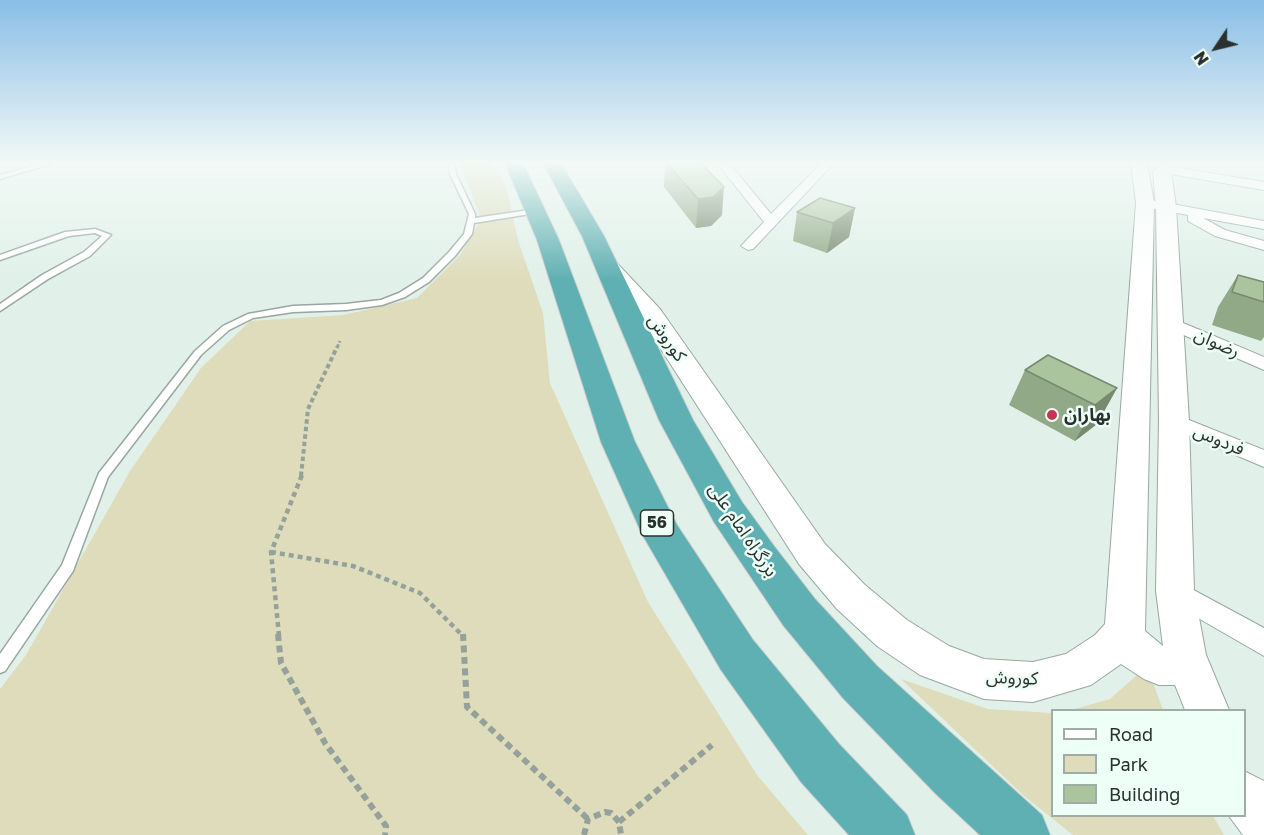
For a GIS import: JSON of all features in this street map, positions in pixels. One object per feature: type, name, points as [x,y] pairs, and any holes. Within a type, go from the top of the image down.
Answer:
[{"type":"highway","name":"56","points":[[531,202],[618,442],[662,534],[737,655],[820,763],[887,835]]},
{"type":"highway","name":"بزرگراه امام علی","points":[[574,202],[599,251],[676,420],[728,512],[766,567],[799,612],[860,682],[955,775],[1022,835]]},
{"type":"highway","points":[[540,221],[559,217],[578,209]]},
{"type":"highway","points":[[540,221],[599,251]]},
{"type":"main road","points":[[1163,202],[1174,421],[1175,591],[1185,656],[1206,709]]},
{"type":"main road","points":[[1164,206],[1125,631],[1131,646],[1148,660],[1169,667],[1178,666],[1183,662],[1185,656]]},
{"type":"main road","name":"کوروش","points":[[599,251],[651,314],[812,554],[851,597],[892,633],[935,661],[984,679],[1033,682],[1076,671],[1110,648],[1125,631]]},
{"type":"main road","points":[[1246,796],[1264,821]]},
{"type":"street","points":[[755,202],[771,222]]},
{"type":"street","points":[[748,246],[790,202]]},
{"type":"street","points":[[1164,206],[1264,225]]},
{"type":"street","points":[[1164,206],[1220,233],[1264,246]]},
{"type":"street","name":"رضوان","points":[[1169,322],[1264,364]]},
{"type":"street","name":"فردوس","points":[[1174,421],[1264,459]]},
{"type":"street","points":[[1175,591],[1264,642]]},
{"type":"lane","points":[[4,661],[68,567],[103,476],[198,353],[226,328],[251,316],[292,309],[346,308],[382,302],[402,295],[426,280],[452,255],[468,234],[472,214],[467,202]]},
{"type":"lane","points":[[471,221],[540,221]]},
{"type":"lane","points":[[0,258],[68,234],[95,231],[107,235],[87,254],[45,277],[0,309]]},
{"type":"path","points":[[340,341],[308,409],[303,471],[271,552],[281,663],[325,743],[386,826],[386,835]]},
{"type":"path","points":[[271,552],[353,566],[420,593],[463,634],[467,707],[588,819]]},
{"type":"path","points":[[619,822],[712,745]]},
{"type":"path","points":[[588,819],[604,812],[610,813],[619,822],[621,835]]},
{"type":"path","points":[[584,835],[588,819]]},
{"type":"green space","points":[[475,202],[510,202],[518,240],[543,313],[550,383],[648,602],[757,775],[808,835],[0,835],[0,689],[26,655],[130,471],[201,368],[250,321],[343,315],[417,298],[460,255],[481,219]]},
{"type":"green space","points":[[1147,666],[1163,709],[1075,709],[1110,699]]},
{"type":"green space","points":[[901,679],[988,709],[1051,713],[1051,817],[1214,817],[1224,835],[1073,835],[1023,795]]},
{"type":"building","points":[[813,202],[834,202],[855,208],[833,223],[797,212]]},
{"type":"building","points":[[1238,275],[1264,282],[1264,302],[1232,292]]},
{"type":"building","points":[[1048,355],[1117,388],[1095,405],[1025,370]]},
{"type":"place","name":"بهاران","points":[[1052,415]]}]
